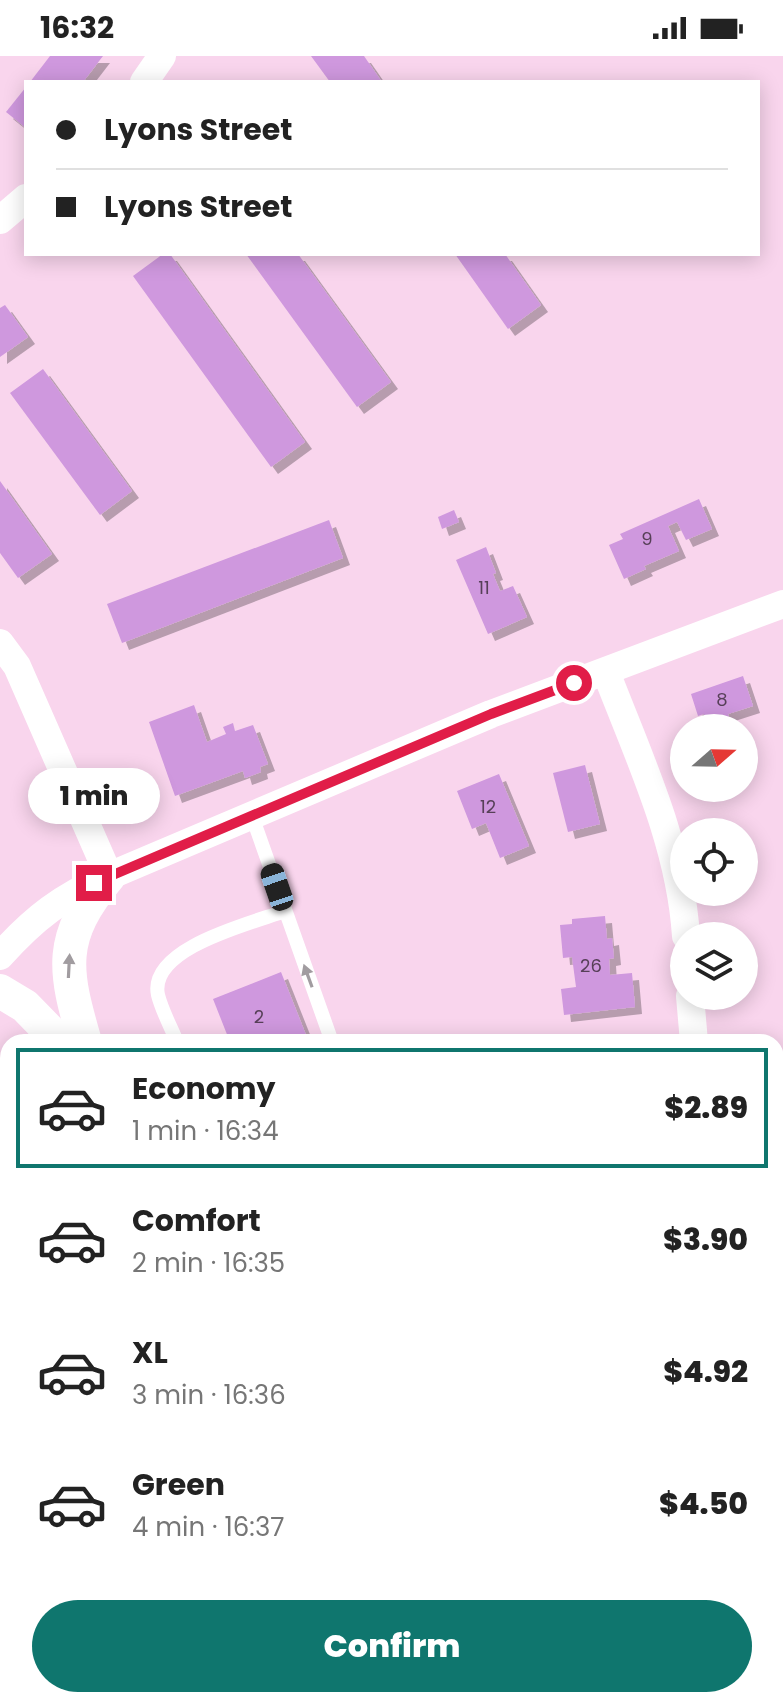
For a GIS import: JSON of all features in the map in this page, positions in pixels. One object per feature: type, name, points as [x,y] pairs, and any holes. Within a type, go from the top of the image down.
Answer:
[{"type":"street","points":[[145,80],[162,56]]},
{"type":"street","points":[[0,220],[24,200]]},
{"type":"street","points":[[0,956],[41,914],[78,890],[109,876],[491,714],[783,604]]},
{"type":"street","points":[[0,643],[17,666],[109,876]]},
{"type":"street","points":[[606,672],[670,844],[685,922]]},
{"type":"street","points":[[83,1034],[68,978],[69,956],[73,935],[91,897],[109,876]]},
{"type":"street","points":[[0,991],[25,1006],[52,1034]]},
{"type":"street","points":[[691,1010],[693,1034]]},
{"type":"lane","points":[[252,816],[329,1034]]},
{"type":"lane","points":[[174,1034],[157,992],[164,967],[186,949],[285,911]]},
{"type":"building","points":[[50,56],[103,56],[85,80],[32,80]]},
{"type":"building","points":[[311,56],[364,56],[381,80],[329,80]]},
{"type":"building","points":[[24,90],[24,126],[6,112]]},
{"type":"building","points":[[160,256],[171,256],[305,442],[271,467],[133,276]]},
{"type":"building","points":[[247,256],[299,256],[391,382],[357,407]]},
{"type":"building","points":[[456,256],[506,256],[541,305],[508,329]]},
{"type":"building","points":[[5,305],[28,337],[0,357],[0,308]]},
{"type":"building","points":[[43,369],[132,491],[100,515],[10,393]]},
{"type":"building","points":[[0,481],[52,554],[18,578],[0,553]]},
{"type":"building","points":[[699,499],[712,529],[686,540],[677,522],[668,526],[679,551],[644,566],[646,569],[624,579],[609,545],[623,539],[620,534]]},
{"type":"building","points":[[454,510],[459,522],[442,529],[438,517]]},
{"type":"building","points":[[329,520],[343,558],[122,643],[107,604]]},
{"type":"building","points":[[486,547],[500,591],[513,586],[527,617],[488,634],[456,560]]},
{"type":"building","points":[[743,676],[753,706],[728,714],[697,714],[691,694]]},
{"type":"building","points":[[194,705],[207,742],[226,734],[223,727],[233,723],[235,731],[253,725],[268,764],[260,767],[261,772],[245,778],[243,771],[175,796],[149,722]]},
{"type":"building","points":[[585,765],[600,824],[568,832],[553,773]]},
{"type":"building","points":[[499,774],[529,846],[500,858],[486,823],[472,829],[457,791]]},
{"type":"building","points":[[605,916],[607,939],[612,938],[614,958],[609,959],[610,975],[632,973],[635,1007],[564,1015],[561,989],[576,987],[572,957],[563,958],[560,925],[572,924],[572,919]]},
{"type":"building","points":[[281,972],[306,1034],[227,1034],[213,999]]},
{"type":"route","points":[[94,883],[491,714],[574,683]]}]
